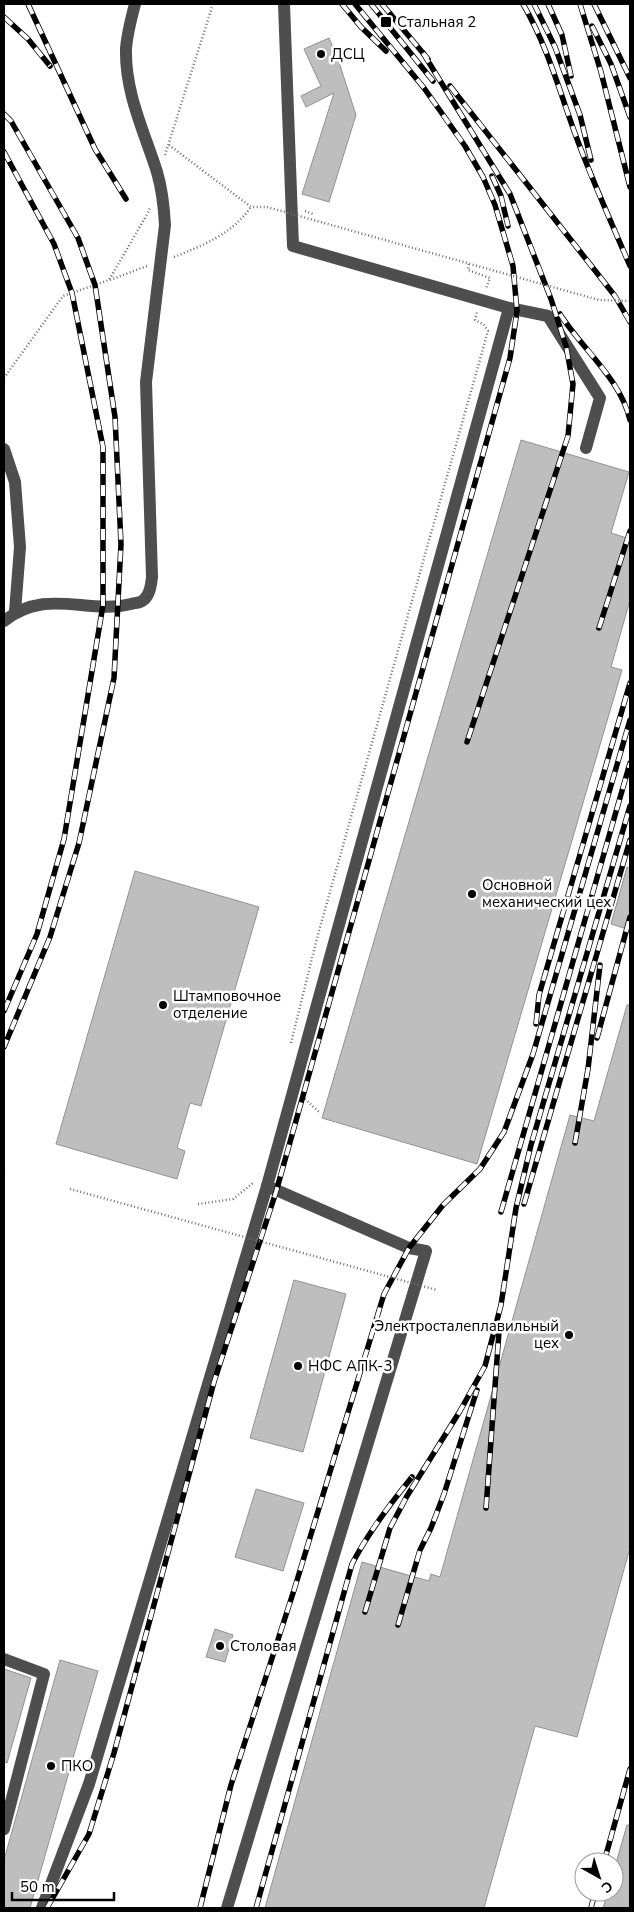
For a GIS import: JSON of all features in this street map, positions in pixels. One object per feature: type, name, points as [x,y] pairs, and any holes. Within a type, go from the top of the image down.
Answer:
[{"type":"lane","points":[[126,4],[129,27]]},
{"type":"lane","points":[[4,621],[15,612],[36,605],[55,602],[118,607],[142,601],[149,592],[152,576],[146,382],[165,225],[163,202],[157,173],[132,101],[128,76],[126,49],[135,4]]},
{"type":"lane","points":[[284,4],[293,246],[509,308],[548,316],[600,398],[586,448]]},
{"type":"lane","points":[[42,1908],[89,1784],[266,1186],[509,308]]},
{"type":"lane","points":[[4,449],[15,482],[20,538],[15,612]]},
{"type":"lane","points":[[228,1908],[426,1251],[409,1248],[266,1186]]},
{"type":"lane","points":[[4,1659],[44,1674],[4,1829]]},
{"type":"path","points":[[169,145],[251,207],[268,207],[599,300],[630,301]]},
{"type":"path","points":[[109,280],[161,262],[216,239],[244,218],[251,207]]},
{"type":"path","points":[[289,1052],[317,938],[488,331],[483,324],[475,320],[490,278],[468,270],[469,264]]},
{"type":"path","points":[[4,378],[63,296],[72,293]]},
{"type":"path","points":[[292,1094],[303,1096],[319,1112]]},
{"type":"path","points":[[198,1204],[233,1199],[252,1184],[255,1174]]},
{"type":"path","points":[[70,1189],[437,1290]]},
{"type":"building","points":[[329,38],[337,56],[356,115],[329,202],[302,194],[334,93],[306,107],[301,96],[321,86],[304,49]]},
{"type":"building","name":"Основной механический цех","points":[[521,440],[629,472],[611,533],[630,539],[630,600],[611,667],[622,670],[477,1164],[322,1118]]},
{"type":"building","points":[[627,867],[630,868],[630,930],[611,924]]},
{"type":"building","name":"Штамповочное отделение","points":[[135,871],[259,907],[201,1106],[190,1103],[177,1148],[185,1151],[177,1179],[56,1144]]},
{"type":"building","name":"Электросталеплавильный цех","points":[[627,1005],[630,1005],[630,1548],[577,1737],[535,1726],[484,1908],[265,1908],[362,1562],[429,1581],[431,1574],[440,1577],[570,1115],[594,1121]]},
{"type":"building","name":"НФС АПК-3","points":[[294,1280],[346,1294],[303,1452],[250,1438]]},
{"type":"building","points":[[256,1489],[304,1503],[283,1571],[235,1557]]},
{"type":"building","name":"Столовая","points":[[215,1629],[233,1635],[225,1662],[206,1657]]},
{"type":"building","name":"ПКО","points":[[60,1660],[98,1671],[30,1908],[4,1908],[4,1860]]},
{"type":"building","points":[[4,1669],[31,1678],[7,1763],[4,1762]]},
{"type":"building","points":[[627,1825],[630,1825],[630,1908],[603,1908],[605,1902],[624,1902],[624,1852],[619,1852]]},
{"type":"railway","points":[[28,4],[95,149],[126,199]]},
{"type":"railway","points":[[342,4],[361,27],[386,51]]},
{"type":"railway","points":[[47,1908],[89,1834],[114,1753],[214,1382],[276,1192],[510,358],[517,311],[513,266],[495,205],[483,177],[465,146],[424,88],[355,4]]},
{"type":"railway","points":[[371,4],[433,81]]},
{"type":"railway","points":[[382,4],[428,59]]},
{"type":"railway","points":[[523,4],[547,53],[583,155],[630,266]]},
{"type":"railway","points":[[534,4],[555,47],[580,115],[591,160]]},
{"type":"railway","points":[[548,4],[562,35],[571,76]]},
{"type":"railway","points":[[580,4],[601,72],[630,187]]},
{"type":"railway","points":[[594,4],[630,78]]},
{"type":"railway","points":[[4,17],[28,39],[50,66]]},
{"type":"railway","points":[[592,26],[611,64],[630,117]]},
{"type":"railway","points":[[423,53],[510,194],[551,299],[566,346],[573,384],[568,436],[467,742]]},
{"type":"railway","points":[[450,86],[615,296],[630,322]]},
{"type":"railway","points":[[4,114],[11,121],[78,238],[95,285],[115,417],[121,544],[114,678],[79,843],[50,937],[4,1047]]},
{"type":"railway","points":[[4,152],[54,244],[72,293],[103,447],[103,605],[64,839],[37,934],[4,1011]]},
{"type":"railway","points":[[492,176],[501,196],[508,226]]},
{"type":"railway","points":[[560,314],[609,377],[625,405],[630,420]]},
{"type":"railway","points":[[599,628],[630,531]]},
{"type":"railway","points":[[536,1024],[539,995],[630,683]]},
{"type":"railway","points":[[200,1908],[231,1785],[295,1587],[384,1294],[409,1248],[443,1205],[480,1169],[504,1132],[533,1054],[630,720]]},
{"type":"railway","points":[[501,1212],[630,763]]},
{"type":"railway","points":[[365,1612],[390,1528],[407,1496],[460,1411],[485,1366],[501,1305],[516,1208],[531,1145],[630,806]]},
{"type":"railway","points":[[524,1204],[630,840]]},
{"type":"railway","points":[[597,1038],[630,917]]},
{"type":"railway","points":[[575,1143],[588,1069],[600,965]]},
{"type":"railway","points":[[486,1508],[499,1332]]},
{"type":"railway","points":[[398,1625],[420,1550],[444,1494],[477,1390]]},
{"type":"railway","points":[[256,1908],[352,1564],[380,1519],[412,1477]]},
{"type":"railway","points":[[607,1852],[630,1769]]},
{"type":"railway","points":[[591,1908],[592,1902]]},
{"type":"place","name":"Стальная 2","points":[[386,22]]},
{"type":"place","name":"ДСЦ","points":[[321,54]]},
{"type":"place","name":"Основной механический цех","points":[[472,894]]},
{"type":"place","name":"Штамповочное отделение","points":[[163,1005]]},
{"type":"place","name":"Электросталеплавильный цех","points":[[569,1335]]},
{"type":"place","name":"НФС АПК-3","points":[[298,1366]]},
{"type":"place","name":"Столовая","points":[[220,1646]]},
{"type":"place","name":"ПКО","points":[[51,1766]]}]
